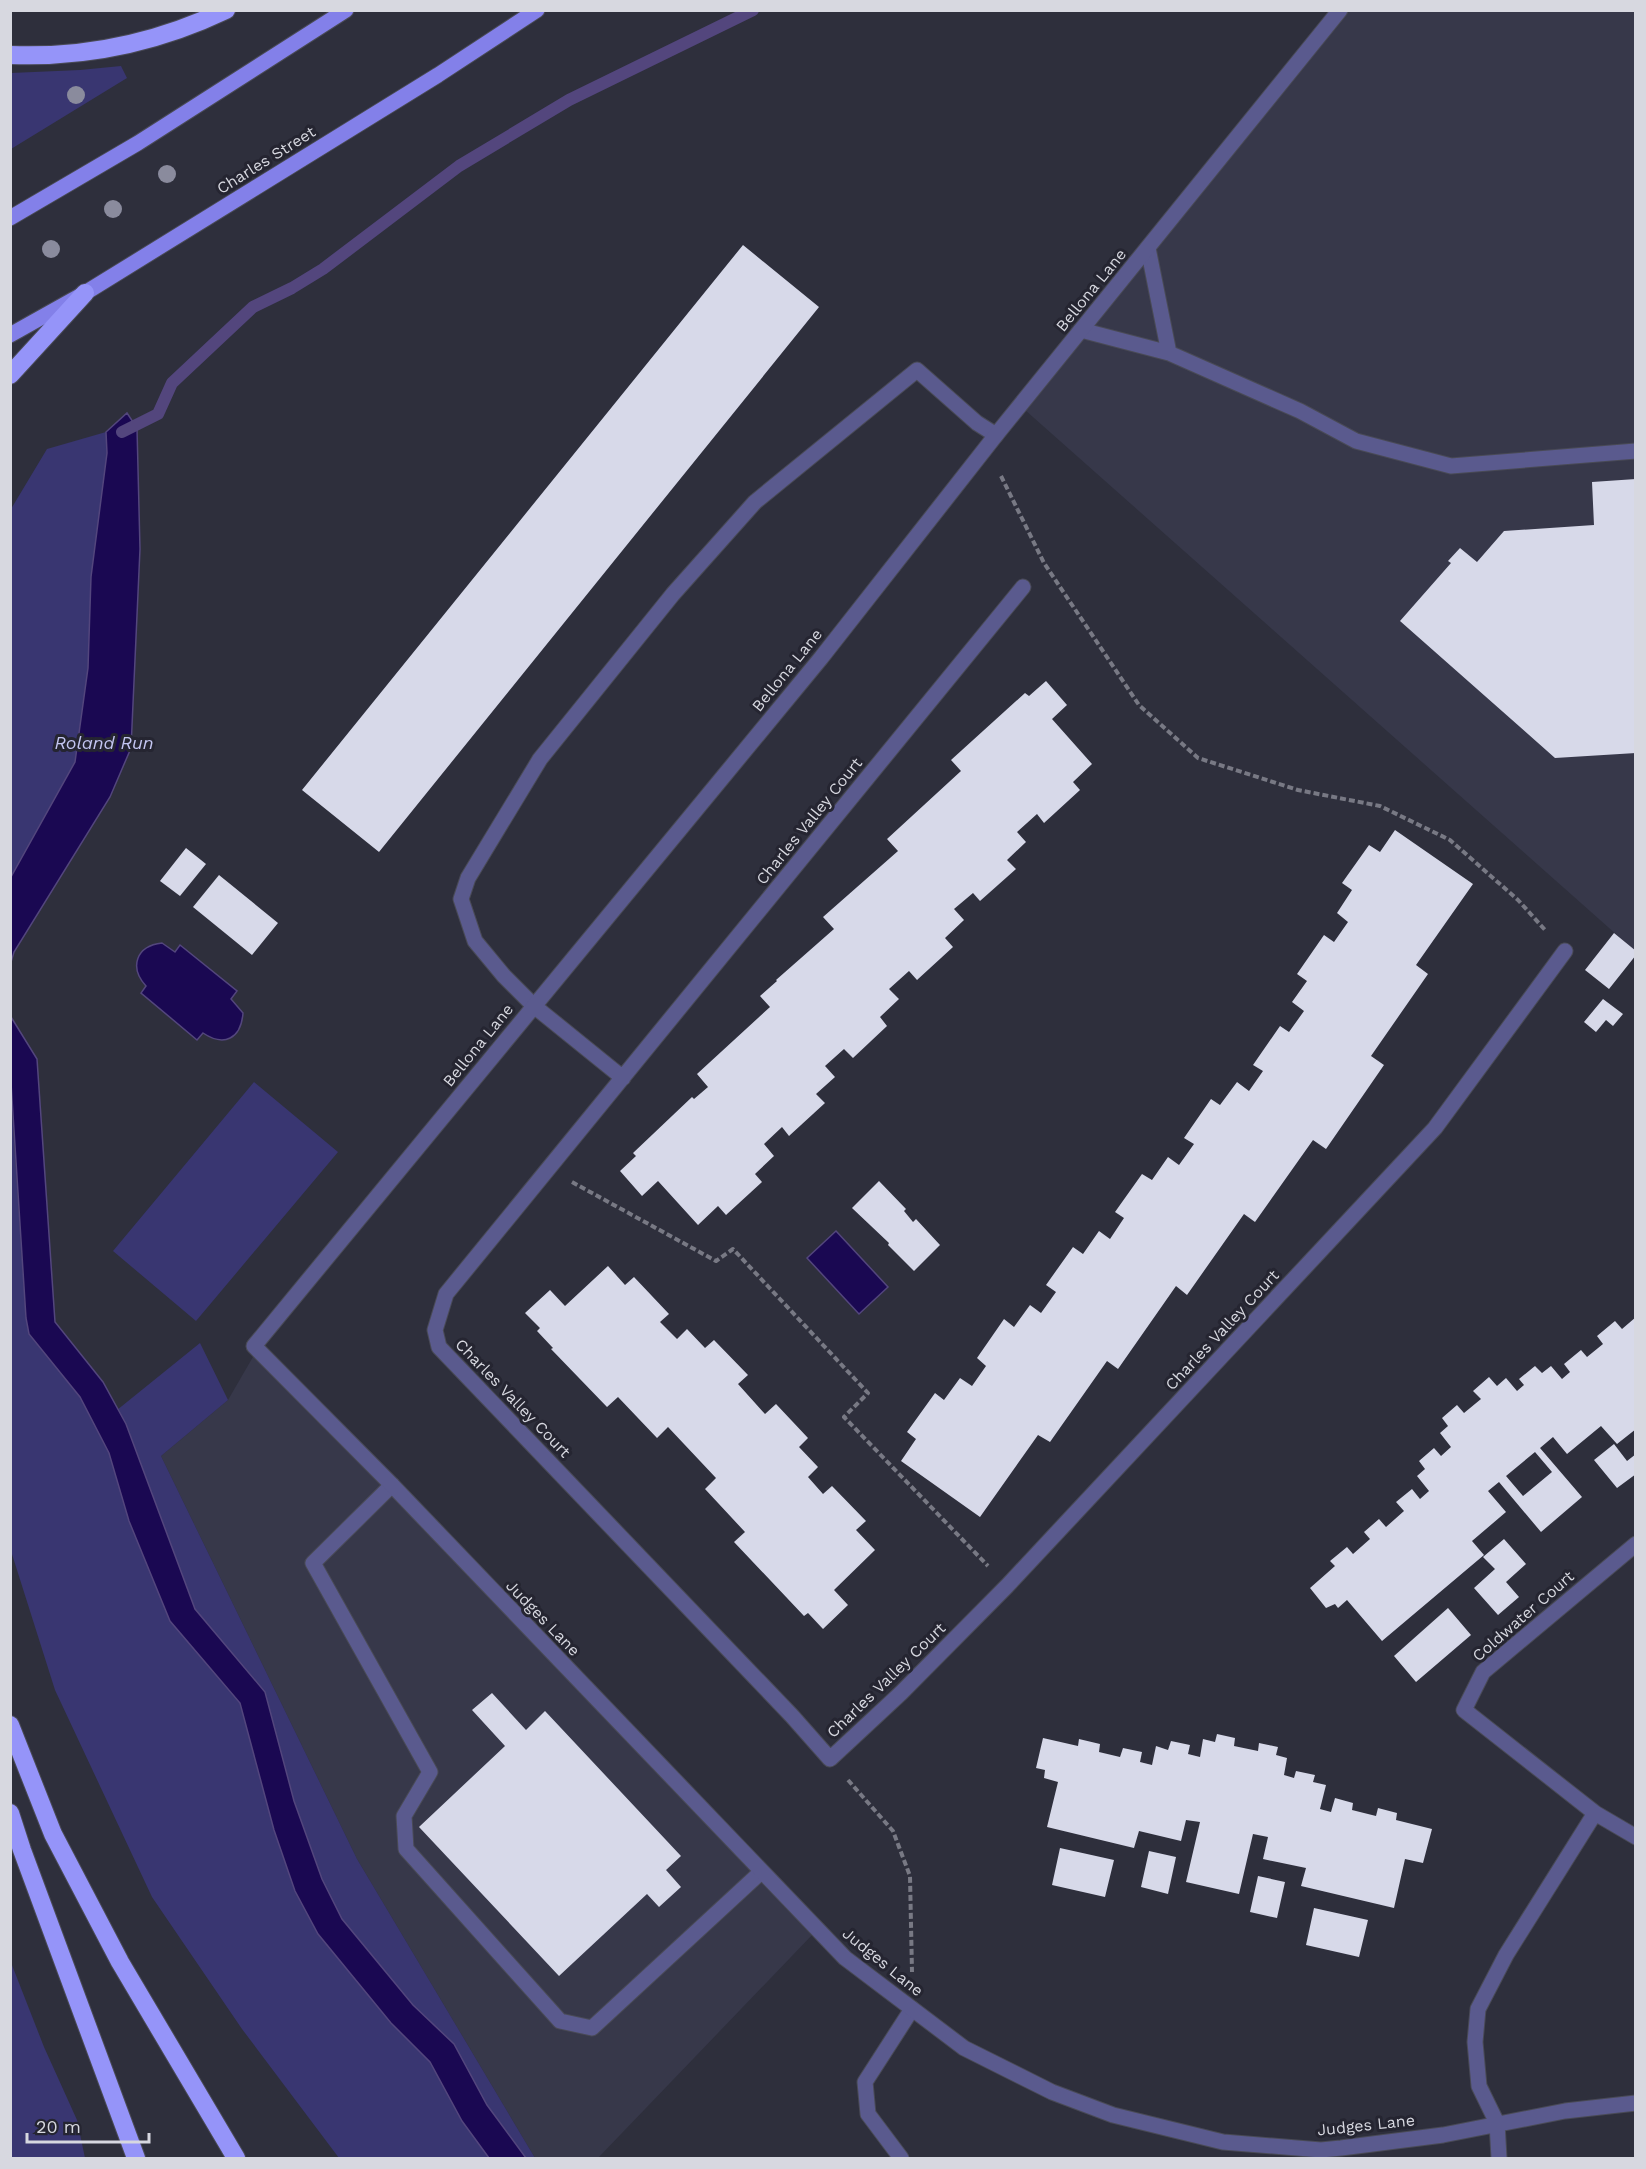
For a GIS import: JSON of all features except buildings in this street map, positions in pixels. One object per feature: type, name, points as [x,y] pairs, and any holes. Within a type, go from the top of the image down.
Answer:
[{"type":"highway","points":[[10,55],[62,55],[111,49],[187,26],[226,10]]},
{"type":"highway","points":[[10,375],[85,293]]},
{"type":"highway","points":[[10,1725],[53,1834],[120,1962],[236,2158]]},
{"type":"highway","points":[[10,1813],[135,2158]]},
{"type":"main road","points":[[10,218],[138,143],[346,10]]},
{"type":"main road","name":"Charles Street","points":[[10,335],[85,293],[438,75],[537,10]]},
{"type":"street","name":"Bellona Lane","points":[[254,1346],[820,658],[991,441],[1341,10]]},
{"type":"street","points":[[1148,248],[1169,353]]},
{"type":"street","points":[[1081,330],[1169,353],[1300,411],[1356,441],[1451,466],[1635,451]]},
{"type":"street","points":[[623,1078],[534,1006],[504,976],[475,940],[461,899],[468,878],[540,759],[673,594],[755,502],[917,370],[977,423],[991,441]]},
{"type":"street","name":"Charles Valley Court","points":[[1023,587],[446,1294],[435,1330],[439,1347],[784,1707],[830,1759],[901,1693],[1007,1586],[1435,1128],[1565,951]]},
{"type":"street","name":"Judges Lane","points":[[254,1346],[392,1485],[845,1958],[964,2048],[1052,2092],[1113,2115],[1223,2142],[1321,2150],[1443,2135],[1565,2111],[1635,2103]]},
{"type":"street","points":[[392,1485],[313,1563],[430,1772],[404,1816],[406,1849],[560,2021],[592,2028],[761,1872]]},
{"type":"street","name":"Coldwater Court","points":[[1635,1544],[1483,1672],[1464,1710],[1595,1813],[1635,1837]]},
{"type":"street","points":[[1499,2158],[1497,2123],[1479,2086],[1475,2042],[1478,2009],[1506,1955],[1595,1813]]},
{"type":"street","points":[[901,2158],[868,2114],[865,2082],[912,2009]]},
{"type":"path","points":[[991,441],[1044,563],[1077,615],[1139,705],[1198,758],[1298,790],[1380,806],[1450,840],[1518,900],[1565,951]]},
{"type":"path","points":[[548,1169],[716,1261],[733,1249],[868,1393],[844,1417],[1007,1586]]},
{"type":"path","points":[[830,1759],[892,1831],[910,1876],[912,2009]]},
{"type":"shaded area","points":[[1343,11],[1635,11],[1635,951],[1016,402]]},
{"type":"shaded area","points":[[121,66],[127,78],[11,149],[11,73]]},
{"type":"shaded area","points":[[106,432],[108,453],[91,577],[88,668],[75,762],[11,877],[11,509],[47,449]]},
{"type":"shaded area","points":[[254,1082],[338,1152],[196,1321],[113,1251]]},
{"type":"shaded area","points":[[10,1083],[29,1334],[80,1397],[96,1427],[200,1343],[228,1400],[161,1456],[357,1859],[535,2158],[339,2158],[242,2029],[152,1897],[55,1690],[11,1551]]},
{"type":"shaded area","points":[[261,1343],[813,1934],[598,2158],[535,2158],[357,1859],[161,1456],[228,1400]]},
{"type":"shaded area","points":[[10,1960],[44,2047],[77,2120],[85,2158],[12,2158],[11,2156]]},
{"type":"water","name":"Roland Run","points":[[127,413],[137,428],[140,549],[131,748],[110,797],[14,952],[11,962],[11,877],[75,762],[88,668],[91,577],[107,453],[106,432]]},
{"type":"water","points":[[162,943],[175,952],[180,945],[237,991],[231,999],[243,1013],[242,1022],[230,1038],[218,1039],[203,1033],[197,1040],[141,993],[146,986],[138,972],[138,959],[146,948]]},
{"type":"water","points":[[11,1017],[37,1059],[55,1322],[103,1382],[126,1424],[195,1609],[265,1692],[294,1801],[322,1879],[342,1919],[413,2005],[454,2044],[487,2105],[526,2158],[489,2158],[462,2121],[430,2062],[391,2023],[318,1934],[295,1891],[274,1830],[240,1703],[170,1621],[129,1521],[109,1453],[80,1397],[29,1334],[26,1318],[11,1083]]},
{"type":"water","points":[[836,1231],[888,1287],[859,1314],[807,1258]]},
{"type":"waterway","points":[[122,432],[158,414],[172,383],[253,307],[292,288],[323,269],[459,166],[569,100],[753,10]]}]
